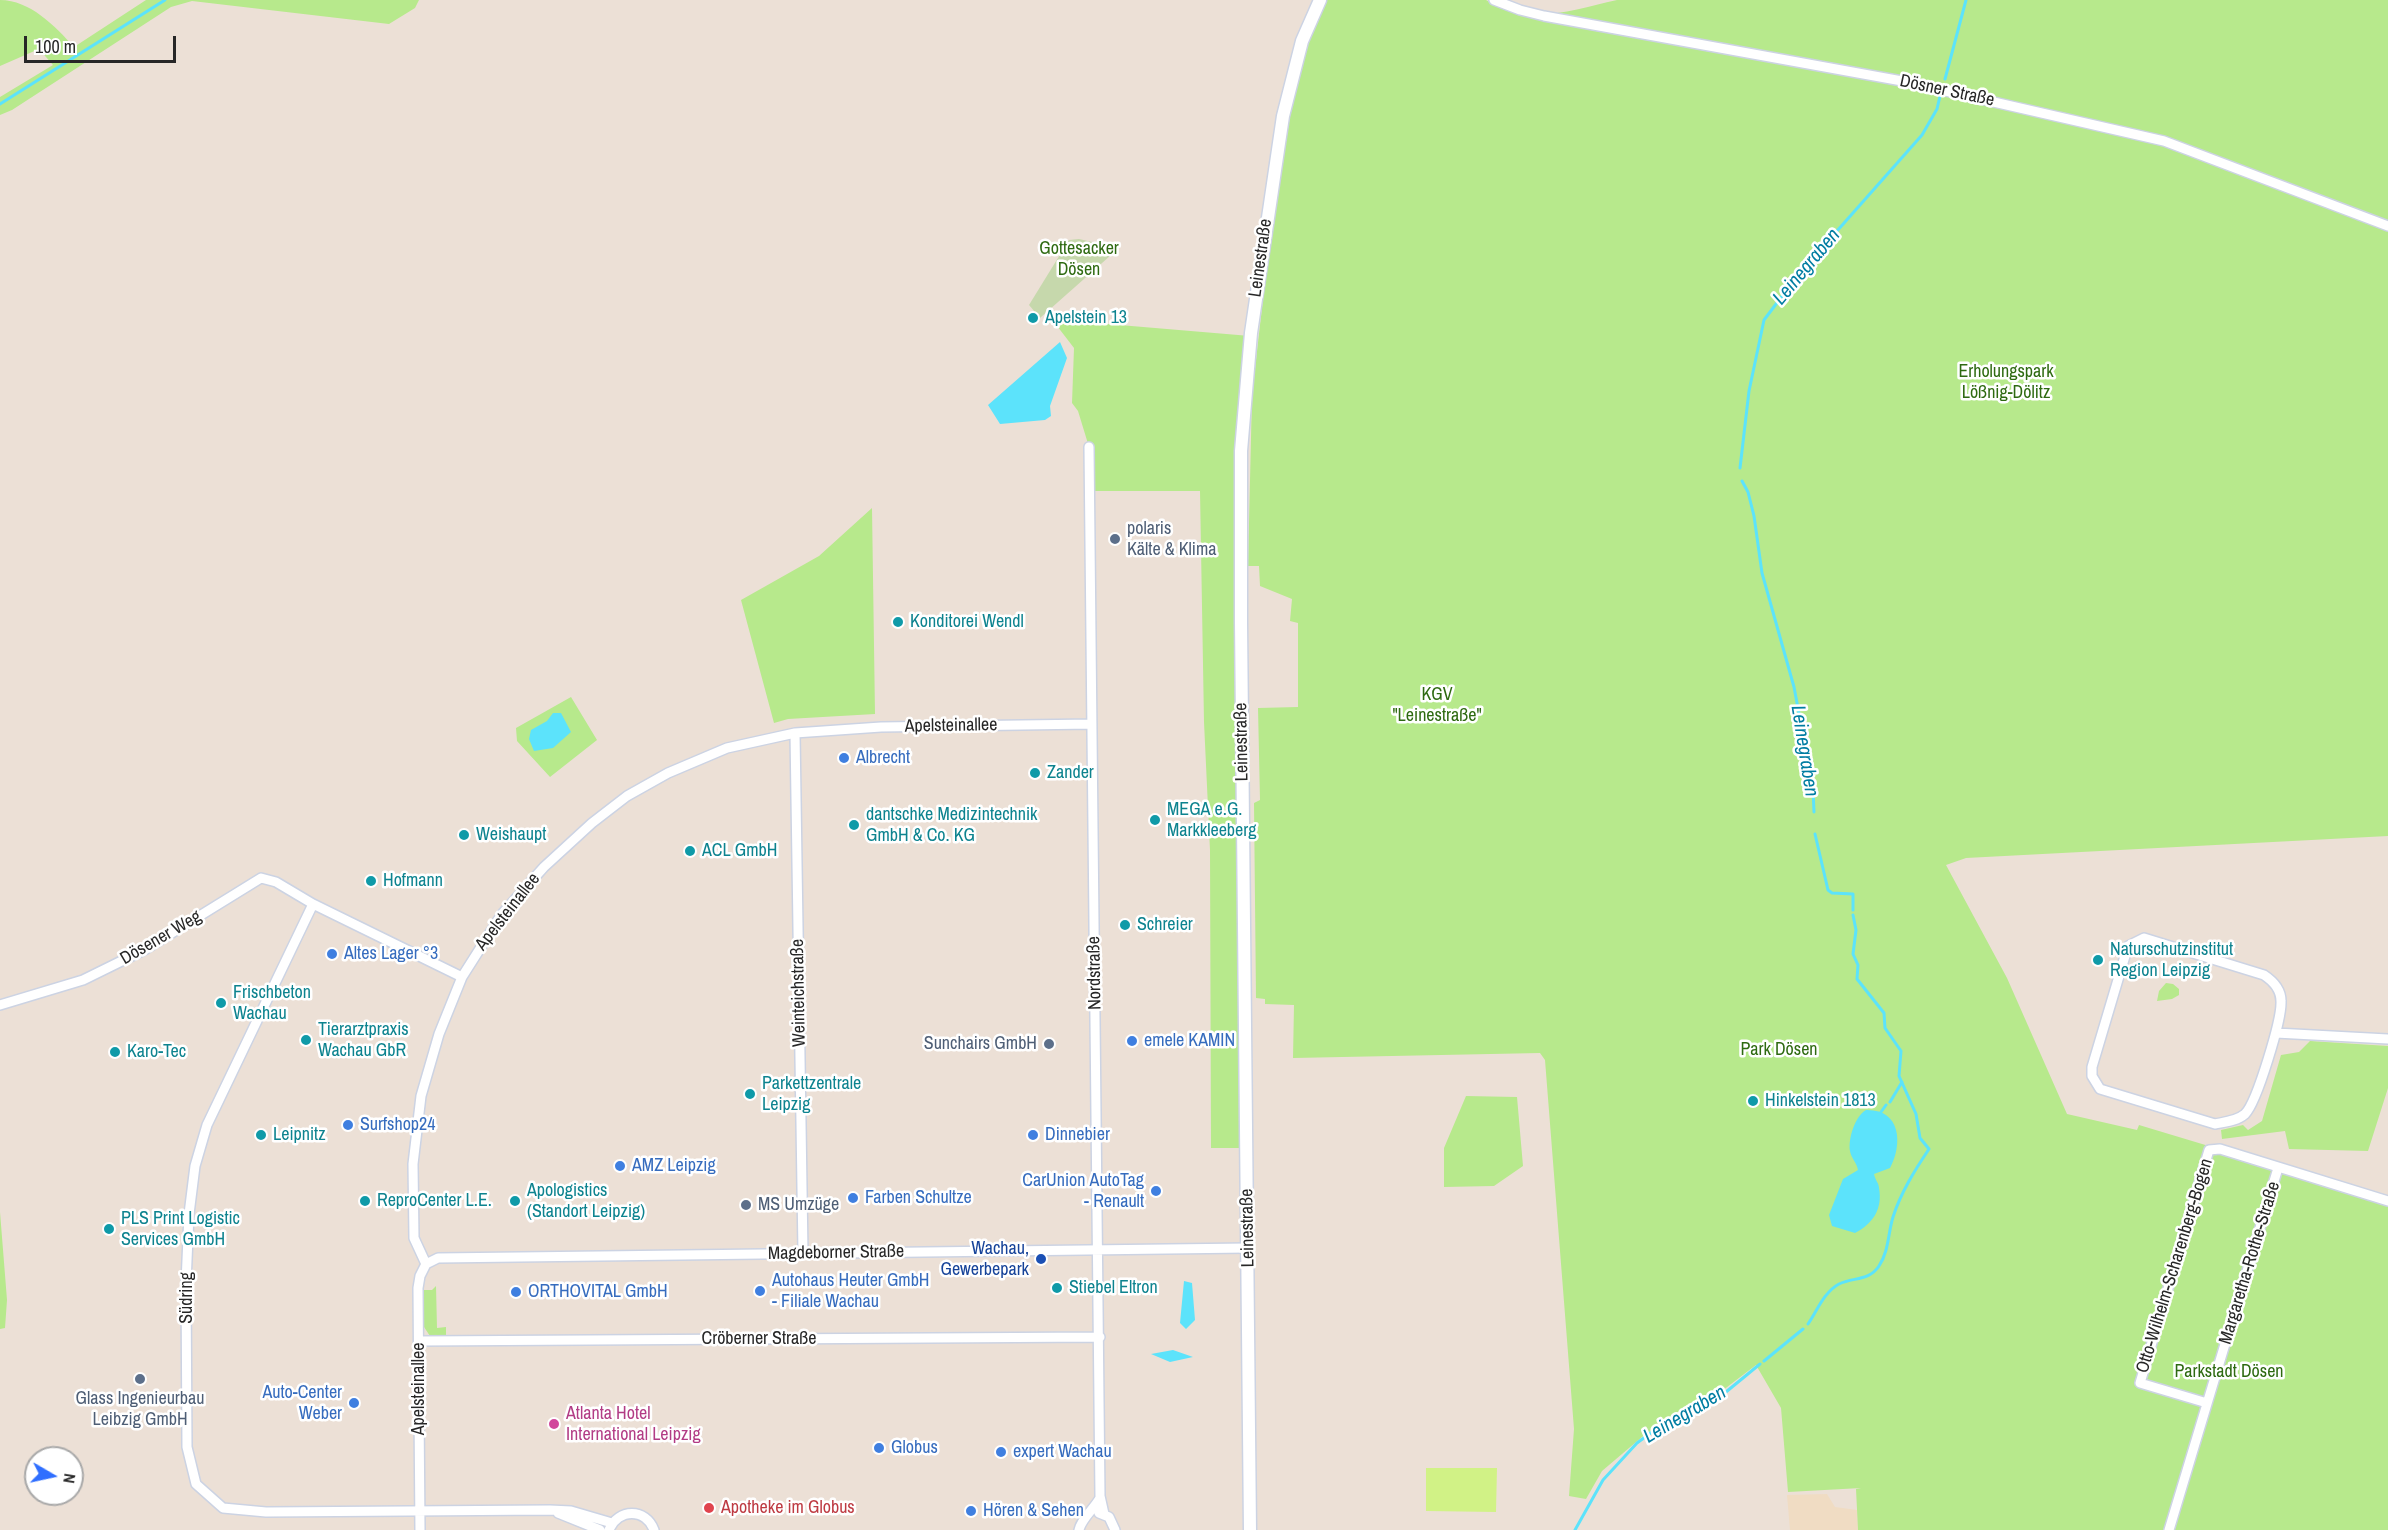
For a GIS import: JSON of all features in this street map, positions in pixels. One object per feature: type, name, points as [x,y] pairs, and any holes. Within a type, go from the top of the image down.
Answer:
[{"type":"main road","name":"Leinestraße","points":[[1251,1530],[1240,567],[1244,394],[1266,222],[1287,94],[1302,41],[1320,0]]},
{"type":"street","name":"Dösner Straße","points":[[1494,0],[1544,16],[1892,79],[2164,141],[2388,226]]},
{"type":"street","name":"Nordstraße","points":[[1089,447],[1100,1498],[1104,1514],[1113,1521],[1115,1530]]},
{"type":"street","name":"Apelsteinallee","points":[[420,1530],[418,1288],[420,1276],[426,1264],[414,1238],[413,1164],[418,1115],[427,1069],[462,977],[502,914],[570,841],[627,796],[668,774],[727,748],[795,733],[881,727],[1092,724]]},
{"type":"street","name":"Weinteichstraße","points":[[795,733],[803,1253]]},
{"type":"street","name":"Dösener Weg","points":[[0,1005],[83,980],[146,949],[261,878],[276,882],[313,904]]},
{"type":"street","points":[[313,904],[462,977]]},
{"type":"street","name":"Südring","points":[[313,904],[218,1097],[195,1166],[186,1283],[188,1447],[196,1484],[223,1508],[266,1512],[550,1510],[571,1511],[611,1526]]},
{"type":"street","points":[[2144,938],[2264,975],[2275,983],[2281,1001],[2276,1033],[2252,1106],[2244,1115],[2233,1120],[2215,1124],[2100,1089],[2092,1076],[2092,1067],[2128,946],[2144,938]]},
{"type":"street","points":[[2276,1033],[2388,1039]]},
{"type":"street","name":"Margaretha-Rothe-Straße","points":[[2209,1150],[2220,1149],[2388,1201]]},
{"type":"street","name":"Otto-Wilhelm-Scharenberg-Bogen","points":[[2207,1403],[2140,1383],[2209,1150]]},
{"type":"street","name":"Margaretha-Rothe-Straße","points":[[2169,1530],[2278,1168]]},
{"type":"street","name":"Magdeborner Straße","points":[[426,1264],[438,1258],[1248,1248]]},
{"type":"street","name":"Cröberner Straße","points":[[419,1341],[1100,1337]]},
{"type":"street","points":[[1078,1530],[1083,1519],[1091,1513],[1100,1498]]},
{"type":"street","name":"Südring","points":[[550,1510],[600,1530]]},
{"type":"street","points":[[1091,1513],[1104,1514]]},
{"type":"street","points":[[611,1526],[623,1514],[638,1514],[650,1522],[654,1530]]},
{"type":"shaded area","points":[[1827,1494],[1835,1507],[1857,1510],[1858,1530],[1790,1530],[1787,1495]]},
{"type":"green space","points":[[0,0],[22,4],[32,9],[59,31],[74,47],[146,0],[419,0],[415,8],[389,24],[192,1],[171,7],[12,110],[0,115],[0,97],[53,65],[39,49],[0,66]]},
{"type":"green space","points":[[1326,0],[1486,0],[1518,13],[1534,15],[1567,12],[1617,0],[2388,0],[2388,836],[1966,858],[1946,865],[2007,978],[2067,1114],[2137,1130],[2139,1125],[2388,1200],[2388,1530],[1858,1530],[1856,1489],[1861,1488],[1788,1492],[1781,1408],[1756,1365],[1714,1397],[1668,1419],[1642,1437],[1602,1471],[1586,1499],[1569,1496],[1574,1429],[1545,1060],[1540,1053],[1293,1058],[1294,1005],[1265,1004],[1265,999],[1256,998],[1254,803],[1260,800],[1258,708],[1298,707],[1298,623],[1290,621],[1292,599],[1260,586],[1259,566],[1248,566],[1252,395],[1268,255],[1294,91],[1311,33]]},
{"type":"green space","name":"Gottesacker Dösen","points":[[1079,239],[1119,248],[1040,318],[1029,305],[1069,240]]},
{"type":"green space","points":[[1072,321],[1250,336],[1244,394],[1246,1148],[1211,1148],[1210,850],[1204,722],[1200,491],[1090,491],[1089,447],[1078,411],[1072,403],[1074,348],[1054,322]]},
{"type":"green space","points":[[872,508],[875,714],[788,719],[774,723],[741,600],[819,556]]},
{"type":"green space","points":[[571,697],[597,740],[550,777],[517,741],[516,728]]},
{"type":"green space","points":[[2166,983],[2173,984],[2179,989],[2179,995],[2172,999],[2157,1001],[2159,991]]},
{"type":"green space","points":[[2310,1041],[2388,1046],[2388,1088],[2368,1151],[2289,1149],[2285,1131],[2222,1139],[2221,1130],[2243,1125],[2248,1130],[2262,1121],[2281,1055],[2299,1052]]},
{"type":"green space","points":[[1466,1096],[1517,1097],[1523,1166],[1494,1186],[1444,1187],[1444,1148]]},
{"type":"green space","points":[[0,1212],[7,1300],[5,1328],[0,1329]]},
{"type":"green space","points":[[436,1286],[437,1328],[446,1327],[446,1336],[430,1336],[424,1327],[424,1290],[432,1290]]},
{"type":"green space","points":[[1426,1468],[1497,1468],[1496,1512],[1426,1511]]},
{"type":"water","points":[[1060,342],[1067,358],[1050,406],[1051,416],[1045,420],[1000,424],[988,405]]},
{"type":"water","points":[[553,713],[561,713],[571,732],[553,748],[534,751],[529,739],[531,730],[547,721]]},
{"type":"water","points":[[1866,1110],[1878,1111],[1892,1122],[1896,1130],[1897,1149],[1890,1168],[1874,1174],[1879,1186],[1878,1210],[1871,1221],[1855,1233],[1832,1226],[1829,1215],[1843,1179],[1858,1170],[1851,1154],[1850,1140],[1856,1122]]},
{"type":"water","points":[[1184,1281],[1192,1283],[1195,1320],[1186,1329],[1180,1323]]},
{"type":"water","points":[[1173,1350],[1193,1357],[1170,1362],[1151,1354]]},
{"type":"waterway","points":[[0,104],[165,0]]},
{"type":"waterway","name":"Leinegraben","points":[[1945,79],[1966,0]]},
{"type":"waterway","name":"Leinegraben","points":[[1740,468],[1749,391],[1764,320],[1798,275],[1922,135],[1937,109],[1940,96]]},
{"type":"waterway","name":"Leinegraben","points":[[1742,481],[1748,492],[1754,516],[1762,573],[1794,687],[1813,788],[1814,812]]},
{"type":"waterway","name":"Leinegraben","points":[[1815,834],[1828,890],[1832,893],[1853,894],[1853,910]]},
{"type":"waterway","name":"Leinegraben","points":[[1808,1324],[1834,1287],[1871,1274],[1879,1266],[1885,1254],[1893,1217],[1900,1199],[1929,1149],[1920,1138],[1916,1114],[1899,1076],[1901,1051],[1885,1028],[1884,1013],[1857,979],[1858,965],[1853,954],[1856,930],[1853,915]]},
{"type":"waterway","points":[[1890,1102],[1902,1082]]},
{"type":"waterway","points":[[1881,1112],[1886,1105]]},
{"type":"waterway","name":"Leinegraben","points":[[1764,1361],[1803,1329]]},
{"type":"waterway","name":"Leinegraben","points":[[1575,1530],[1603,1480],[1637,1443],[1660,1426],[1715,1401],[1760,1364]]},
{"type":"place","name":"Apelstein 13","points":[[1033,318]]},
{"type":"place","name":"polaris Kälte & Klima","points":[[1115,539]]},
{"type":"place","name":"Konditorei Wendl","points":[[898,622]]},
{"type":"place","name":"Albrecht","points":[[844,758]]},
{"type":"place","name":"Zander","points":[[1035,773]]},
{"type":"place","name":"MEGA e.G. Markkleeberg","points":[[1155,820]]},
{"type":"place","name":"dantschke Medizintechnik GmbH & Co. KG","points":[[854,825]]},
{"type":"place","name":"Weishaupt","points":[[464,835]]},
{"type":"place","name":"ACL GmbH","points":[[690,851]]},
{"type":"place","name":"Hofmann","points":[[371,881]]},
{"type":"place","name":"Schreier","points":[[1125,925]]},
{"type":"place","name":"Altes Lager °3","points":[[332,954]]},
{"type":"place","name":"Naturschutzinstitut Region Leipzig","points":[[2098,960]]},
{"type":"place","name":"Frischbeton Wachau","points":[[221,1003]]},
{"type":"place","name":"Tierarztpraxis Wachau GbR","points":[[306,1040]]},
{"type":"place","name":"emele KAMIN","points":[[1132,1041]]},
{"type":"place","name":"Sunchairs GmbH","points":[[1049,1044]]},
{"type":"place","name":"Karo-Tec","points":[[115,1052]]},
{"type":"place","name":"Parkettzentrale Leipzig","points":[[750,1094]]},
{"type":"place","name":"Hinkelstein 1813","points":[[1753,1101]]},
{"type":"place","name":"Surfshop24","points":[[348,1125]]},
{"type":"place","name":"Leipnitz","points":[[261,1135]]},
{"type":"place","name":"Dinnebier","points":[[1033,1135]]},
{"type":"place","name":"AMZ Leipzig","points":[[620,1166]]},
{"type":"place","name":"CarUnion AutoTag - Renault","points":[[1156,1191]]},
{"type":"place","name":"Farben Schultze","points":[[853,1198]]},
{"type":"place","name":"ReproCenter L.E.","points":[[365,1201]]},
{"type":"place","name":"Apologistics (Standort Leipzig)","points":[[515,1201]]},
{"type":"place","name":"MS Umzüge","points":[[746,1205]]},
{"type":"place","name":"PLS Print Logistic Services GmbH","points":[[109,1229]]},
{"type":"place","name":"Wachau, Gewerbepark","points":[[1041,1259]]},
{"type":"place","name":"Stiebel Eltron","points":[[1057,1288]]},
{"type":"place","name":"Autohaus Heuter GmbH - Filiale Wachau","points":[[760,1291]]},
{"type":"place","name":"ORTHOVITAL GmbH","points":[[516,1292]]},
{"type":"place","name":"Glass Ingenieurbau Leibzig GmbH","points":[[140,1379]]},
{"type":"place","name":"Auto-Center Weber","points":[[354,1403]]},
{"type":"place","name":"Atlanta Hotel International Leipzig","points":[[554,1424]]},
{"type":"place","name":"Globus","points":[[879,1448]]},
{"type":"place","name":"expert Wachau","points":[[1001,1452]]},
{"type":"place","name":"Apotheke im Globus","points":[[709,1508]]},
{"type":"place","name":"Hören & Sehen","points":[[971,1511]]},
{"type":"park label","name":"Erholungspark Lößnig-Dölitz","points":[[2006,382]]},
{"type":"park label","name":"KGV \"Leinestraße\"","points":[[1437,705]]},
{"type":"park label","name":"Park Dösen","points":[[1779,1050]]},
{"type":"park label","name":"Parkstadt Dösen","points":[[2229,1372]]}]
